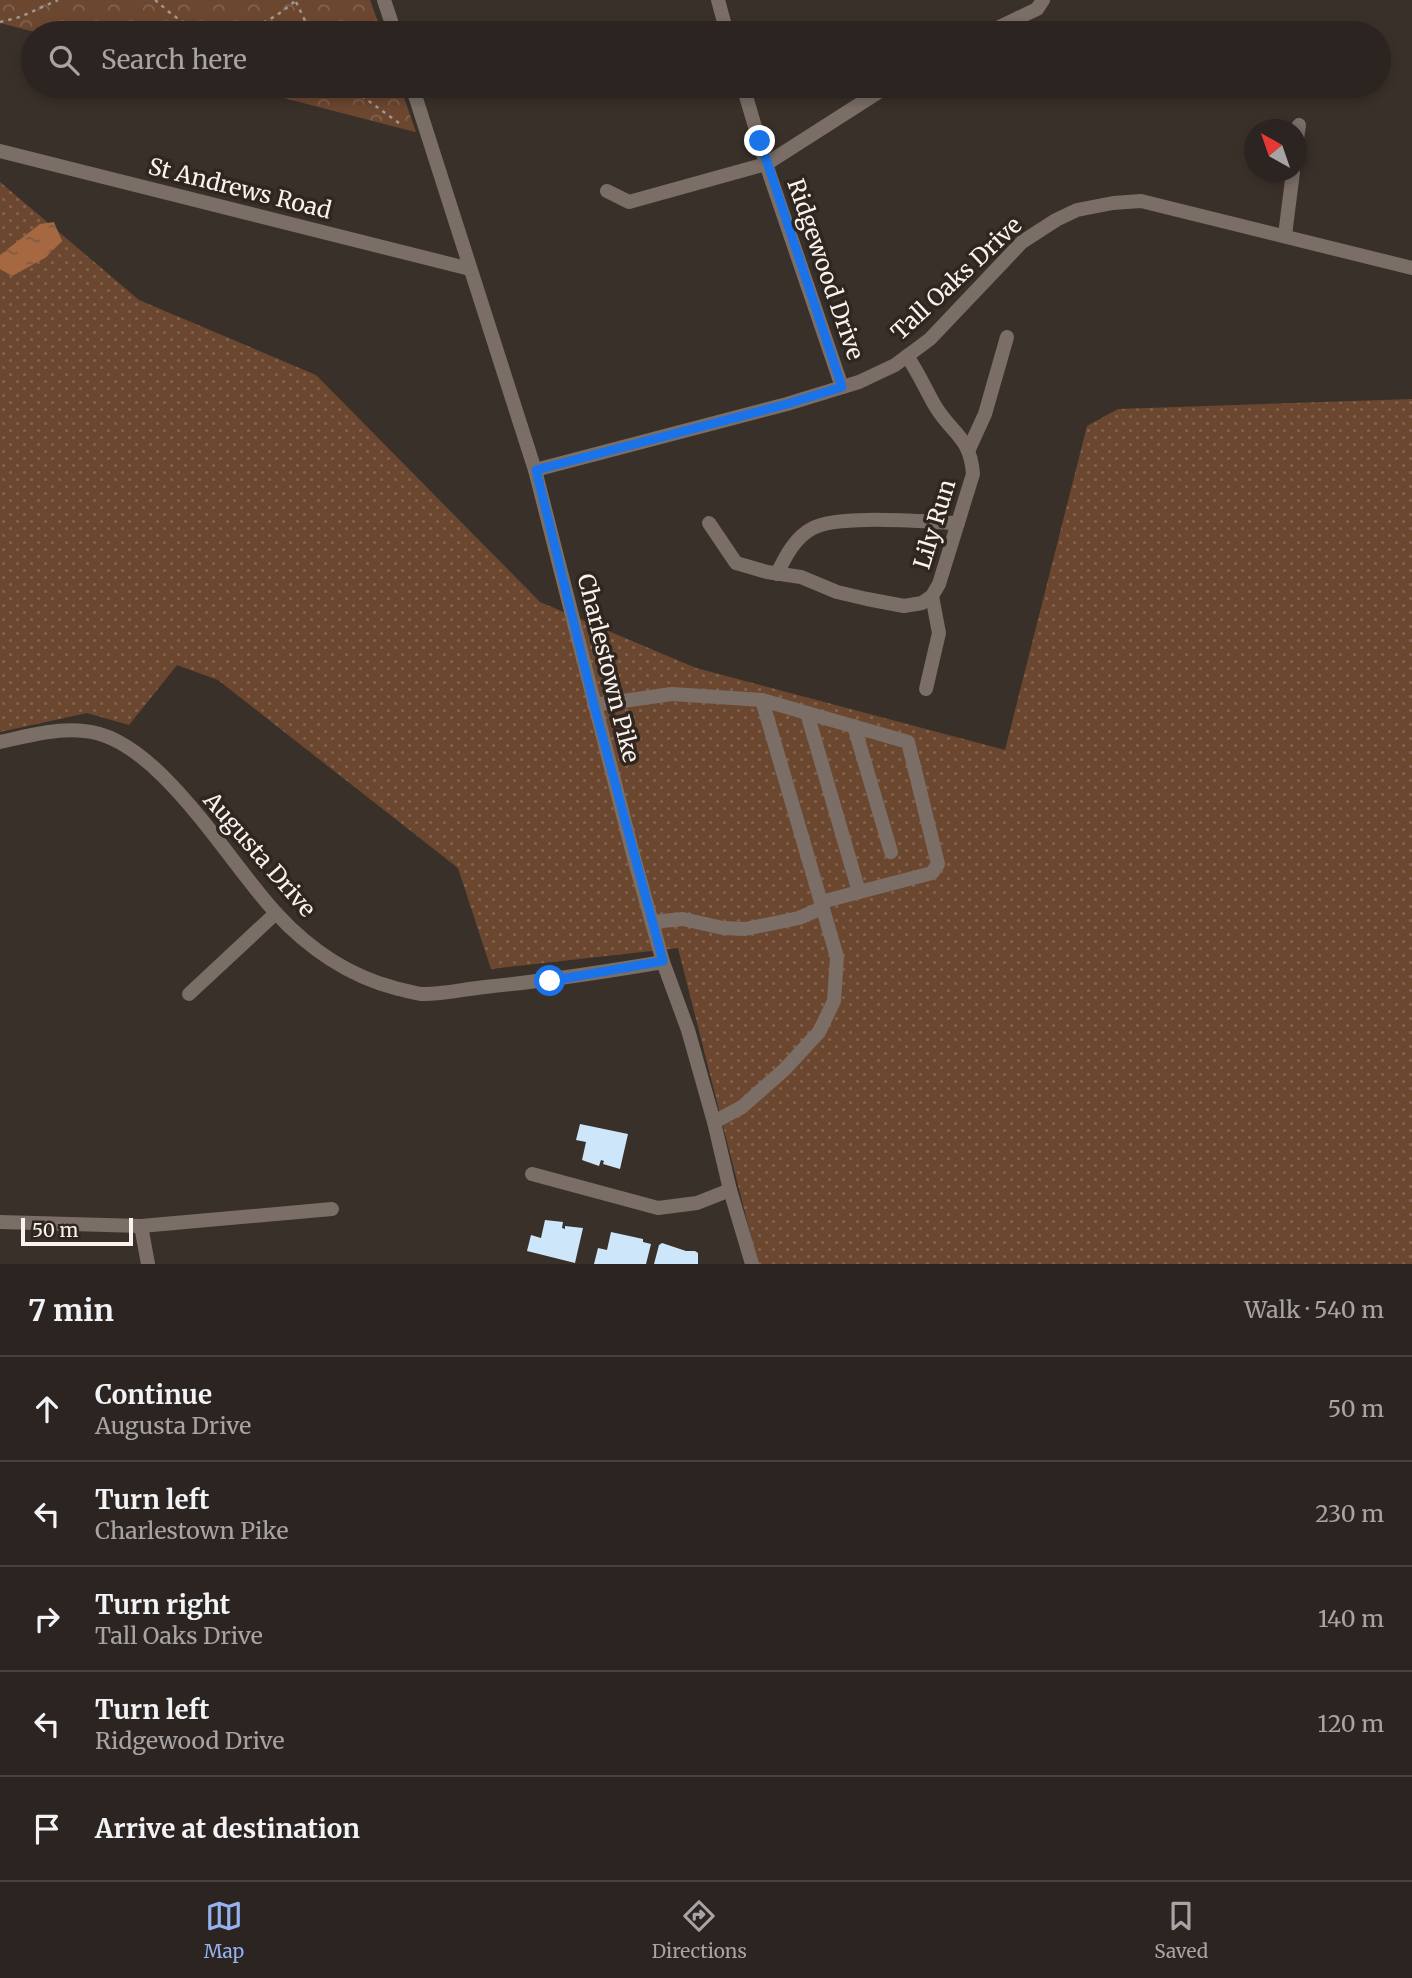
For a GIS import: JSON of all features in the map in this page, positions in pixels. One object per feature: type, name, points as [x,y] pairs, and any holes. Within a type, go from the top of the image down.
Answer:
[{"type":"street","points":[[384,0],[391,21]]},
{"type":"street","points":[[718,0],[724,21]]},
{"type":"street","points":[[1012,21],[1037,9],[1043,0]]},
{"type":"street","name":"Charlestown Pike","points":[[416,98],[536,470],[594,705],[652,922],[688,1030],[752,1264]]},
{"type":"street","name":"Ridgewood Drive","points":[[747,98],[766,164],[842,387]]},
{"type":"street","points":[[607,191],[629,202],[766,164],[869,98]]},
{"type":"street","name":"St Andrews Road","points":[[0,151],[470,269]]},
{"type":"street","points":[[1286,235],[1292,182]]},
{"type":"street","name":"Tall Oaks Drive","points":[[536,470],[787,404],[842,387],[895,365],[930,339],[1023,242],[1056,220],[1077,211],[1114,202],[1141,201],[1412,268]]},
{"type":"street","points":[[907,356],[935,406],[969,449],[985,414],[1007,337]]},
{"type":"street","name":"Lily Run","points":[[709,523],[736,564],[777,574],[801,576],[837,592],[904,606],[922,603],[932,596],[947,563],[973,474],[969,449]]},
{"type":"street","points":[[777,574],[787,552],[812,528],[832,522],[958,523]]},
{"type":"street","points":[[926,689],[939,633],[932,596]]},
{"type":"street","points":[[594,705],[672,694],[762,700],[908,741],[938,864],[932,873],[859,892],[821,905],[799,918],[745,929],[723,928],[683,919],[652,922]]},
{"type":"street","points":[[714,1122],[742,1107],[785,1069],[819,1032],[834,1001],[837,957],[762,700]]},
{"type":"street","points":[[807,713],[859,892]]},
{"type":"street","points":[[854,726],[891,852]]},
{"type":"street","name":"Augusta Drive","points":[[0,742],[48,732],[85,730],[124,744],[146,758],[276,913],[315,949],[342,967],[373,981],[421,994],[550,981],[663,961]]},
{"type":"street","points":[[189,994],[276,913]]},
{"type":"street","points":[[532,1174],[658,1208],[697,1203],[730,1190]]},
{"type":"street","points":[[0,1222],[141,1226],[332,1209]]},
{"type":"street","points":[[141,1226],[148,1264]]},
{"type":"path","points":[[0,22],[20,17],[58,0]]},
{"type":"path","points":[[155,0],[183,21]]},
{"type":"path","points":[[268,21],[296,1],[305,21]]},
{"type":"path","points":[[365,98],[399,123]]},
{"type":"green space","points":[[0,0],[370,0],[378,21],[21,21],[21,28],[0,23]]},
{"type":"green space","points":[[284,98],[404,98],[415,132]]},
{"type":"green space","points":[[0,182],[139,300],[316,375],[540,602],[696,668],[1005,750],[1087,426],[1118,409],[1412,399],[1412,1264],[758,1264],[678,948],[491,969],[458,868],[218,680],[177,665],[129,725],[87,713],[0,732]]},
{"type":"water","points":[[54,222],[62,241],[45,258],[12,276],[0,269],[0,255],[40,224]]},
{"type":"building","points":[[580,1124],[628,1134],[620,1169],[603,1164],[604,1161],[601,1160],[599,1166],[582,1160],[586,1142],[576,1140]]},
{"type":"building","points":[[545,1220],[563,1222],[562,1228],[565,1229],[565,1226],[583,1228],[575,1263],[527,1251],[531,1235],[541,1238]]},
{"type":"building","points":[[611,1232],[643,1239],[643,1242],[651,1244],[646,1264],[594,1264],[598,1248],[607,1250]]},
{"type":"building","points":[[662,1243],[686,1251],[695,1251],[698,1253],[698,1264],[654,1264]]},
{"type":"route","points":[[550,981],[663,961],[594,705],[536,470],[842,387],[760,141]]}]
